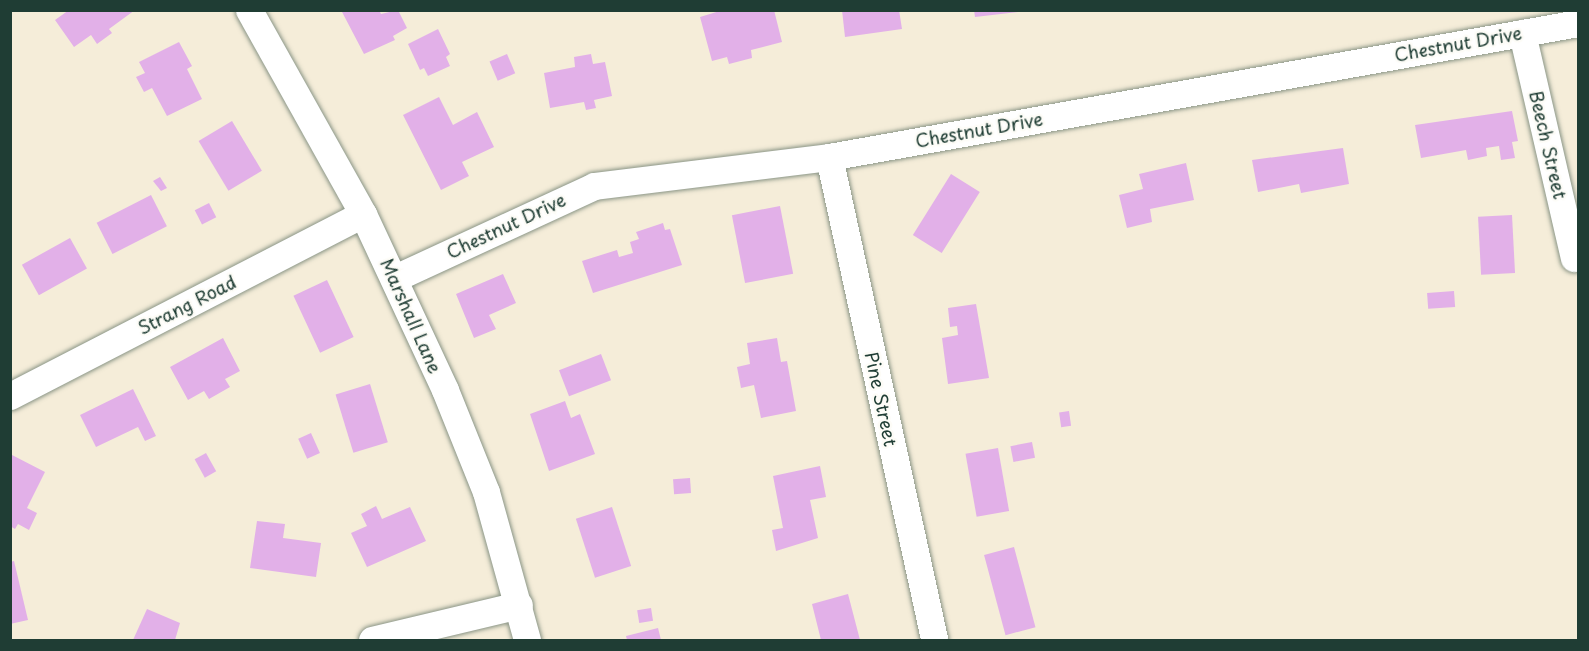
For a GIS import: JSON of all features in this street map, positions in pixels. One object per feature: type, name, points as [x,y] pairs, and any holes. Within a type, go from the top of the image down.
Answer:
[{"type":"street","name":"Marshall Lane","points":[[249,10],[363,214],[395,278],[486,492],[527,640]]},
{"type":"street","name":"Chestnut Drive","points":[[395,278],[594,186],[829,157],[1578,23]]},
{"type":"street","name":"Beech Street","points":[[1522,33],[1574,258]]},
{"type":"street","name":"Pine Street","points":[[829,157],[934,640]]},
{"type":"street","name":"Strang Road","points":[[10,396],[363,214]]},
{"type":"street","points":[[372,640],[519,605]]},
{"type":"building","points":[[69,10],[135,10],[109,29],[112,33],[97,44],[91,35],[74,47],[55,20]]},
{"type":"building","points":[[341,10],[379,10],[381,14],[398,10],[407,28],[393,36],[395,40],[364,54]]},
{"type":"building","points":[[723,10],[774,10],[782,42],[751,50],[752,58],[729,64],[727,57],[712,61],[700,17]]},
{"type":"building","points":[[842,10],[899,10],[902,29],[845,37]]},
{"type":"building","points":[[974,10],[1018,10],[1018,12],[975,17]]},
{"type":"building","points":[[438,29],[450,54],[446,57],[450,66],[428,76],[424,68],[420,70],[408,44]]},
{"type":"building","points":[[179,42],[192,66],[187,69],[202,99],[167,116],[152,88],[144,92],[136,77],[145,73],[139,62]]},
{"type":"building","points":[[507,54],[515,73],[498,81],[490,61]]},
{"type":"building","points":[[591,54],[593,64],[605,62],[612,96],[594,100],[596,108],[586,110],[584,102],[550,108],[544,73],[575,67],[574,57]]},
{"type":"building","points":[[439,97],[453,125],[477,112],[494,147],[462,162],[469,176],[441,190],[403,115]]},
{"type":"building","points":[[1512,111],[1518,141],[1512,142],[1515,158],[1501,160],[1499,146],[1486,148],[1487,156],[1468,160],[1466,150],[1421,158],[1415,125]]},
{"type":"building","points":[[232,121],[262,171],[228,191],[199,141]]},
{"type":"building","points":[[1343,148],[1349,184],[1301,193],[1299,184],[1258,192],[1252,160]]},
{"type":"building","points":[[1186,163],[1194,200],[1150,209],[1152,222],[1127,228],[1119,195],[1143,189],[1139,174]]},
{"type":"building","points":[[951,174],[980,192],[942,253],[913,235]]},
{"type":"building","points":[[160,177],[167,188],[161,191],[153,181]]},
{"type":"building","points":[[151,195],[167,226],[113,254],[97,223]]},
{"type":"building","points":[[209,203],[216,217],[202,225],[195,210]]},
{"type":"building","points":[[780,206],[793,274],[745,283],[732,215]]},
{"type":"building","points":[[1512,215],[1515,273],[1481,275],[1478,217]]},
{"type":"building","points":[[663,223],[665,230],[670,229],[682,265],[593,293],[582,261],[617,250],[619,257],[633,253],[630,242],[639,239],[636,232]]},
{"type":"building","points":[[70,238],[87,269],[39,295],[22,265]]},
{"type":"building","points":[[503,274],[516,303],[489,315],[496,329],[474,338],[456,294]]},
{"type":"building","points":[[327,280],[354,337],[320,353],[293,296]]},
{"type":"building","points":[[1454,291],[1455,307],[1428,309],[1427,293]]},
{"type":"building","points":[[976,304],[989,378],[948,384],[942,338],[958,335],[957,326],[950,327],[948,308]]},
{"type":"building","points":[[223,338],[240,371],[225,379],[230,387],[209,399],[204,391],[188,400],[170,367]]},
{"type":"building","points":[[777,338],[781,362],[787,361],[796,411],[761,418],[754,385],[741,388],[737,367],[750,364],[747,343]]},
{"type":"building","points":[[601,354],[611,380],[569,396],[559,370]]},
{"type":"building","points":[[370,384],[388,442],[353,453],[336,395]]},
{"type":"building","points":[[133,389],[156,436],[145,441],[138,427],[96,447],[80,415]]},
{"type":"building","points":[[565,401],[571,418],[580,414],[595,454],[549,471],[530,414]]},
{"type":"building","points":[[1069,411],[1071,426],[1061,427],[1059,412]]},
{"type":"building","points":[[311,433],[320,453],[307,459],[298,439]]},
{"type":"building","points":[[1032,442],[1035,458],[1013,462],[1010,446]]},
{"type":"building","points":[[998,448],[1009,511],[977,517],[966,454]]},
{"type":"building","points":[[206,453],[216,471],[205,478],[195,459]]},
{"type":"building","points":[[12,455],[45,472],[27,508],[37,513],[29,530],[18,524],[15,529],[10,526]]},
{"type":"building","points":[[820,466],[826,497],[810,500],[818,538],[776,551],[772,530],[783,528],[773,476]]},
{"type":"building","points":[[690,478],[691,493],[674,494],[673,479]]},
{"type":"building","points":[[376,506],[382,519],[410,507],[426,541],[367,567],[351,533],[367,526],[361,514]]},
{"type":"building","points":[[612,507],[631,566],[595,578],[576,519]]},
{"type":"building","points":[[257,521],[285,524],[283,538],[321,543],[316,577],[250,568]]},
{"type":"building","points":[[1014,547],[1035,627],[1006,635],[984,555]]},
{"type":"building","points":[[14,561],[28,620],[10,624],[10,562]]},
{"type":"building","points":[[848,594],[860,640],[821,640],[812,604]]},
{"type":"building","points":[[651,608],[653,621],[639,623],[637,610]]},
{"type":"building","points":[[147,609],[180,623],[175,640],[133,640]]},
{"type":"building","points":[[658,628],[661,640],[627,640],[626,636]]}]
